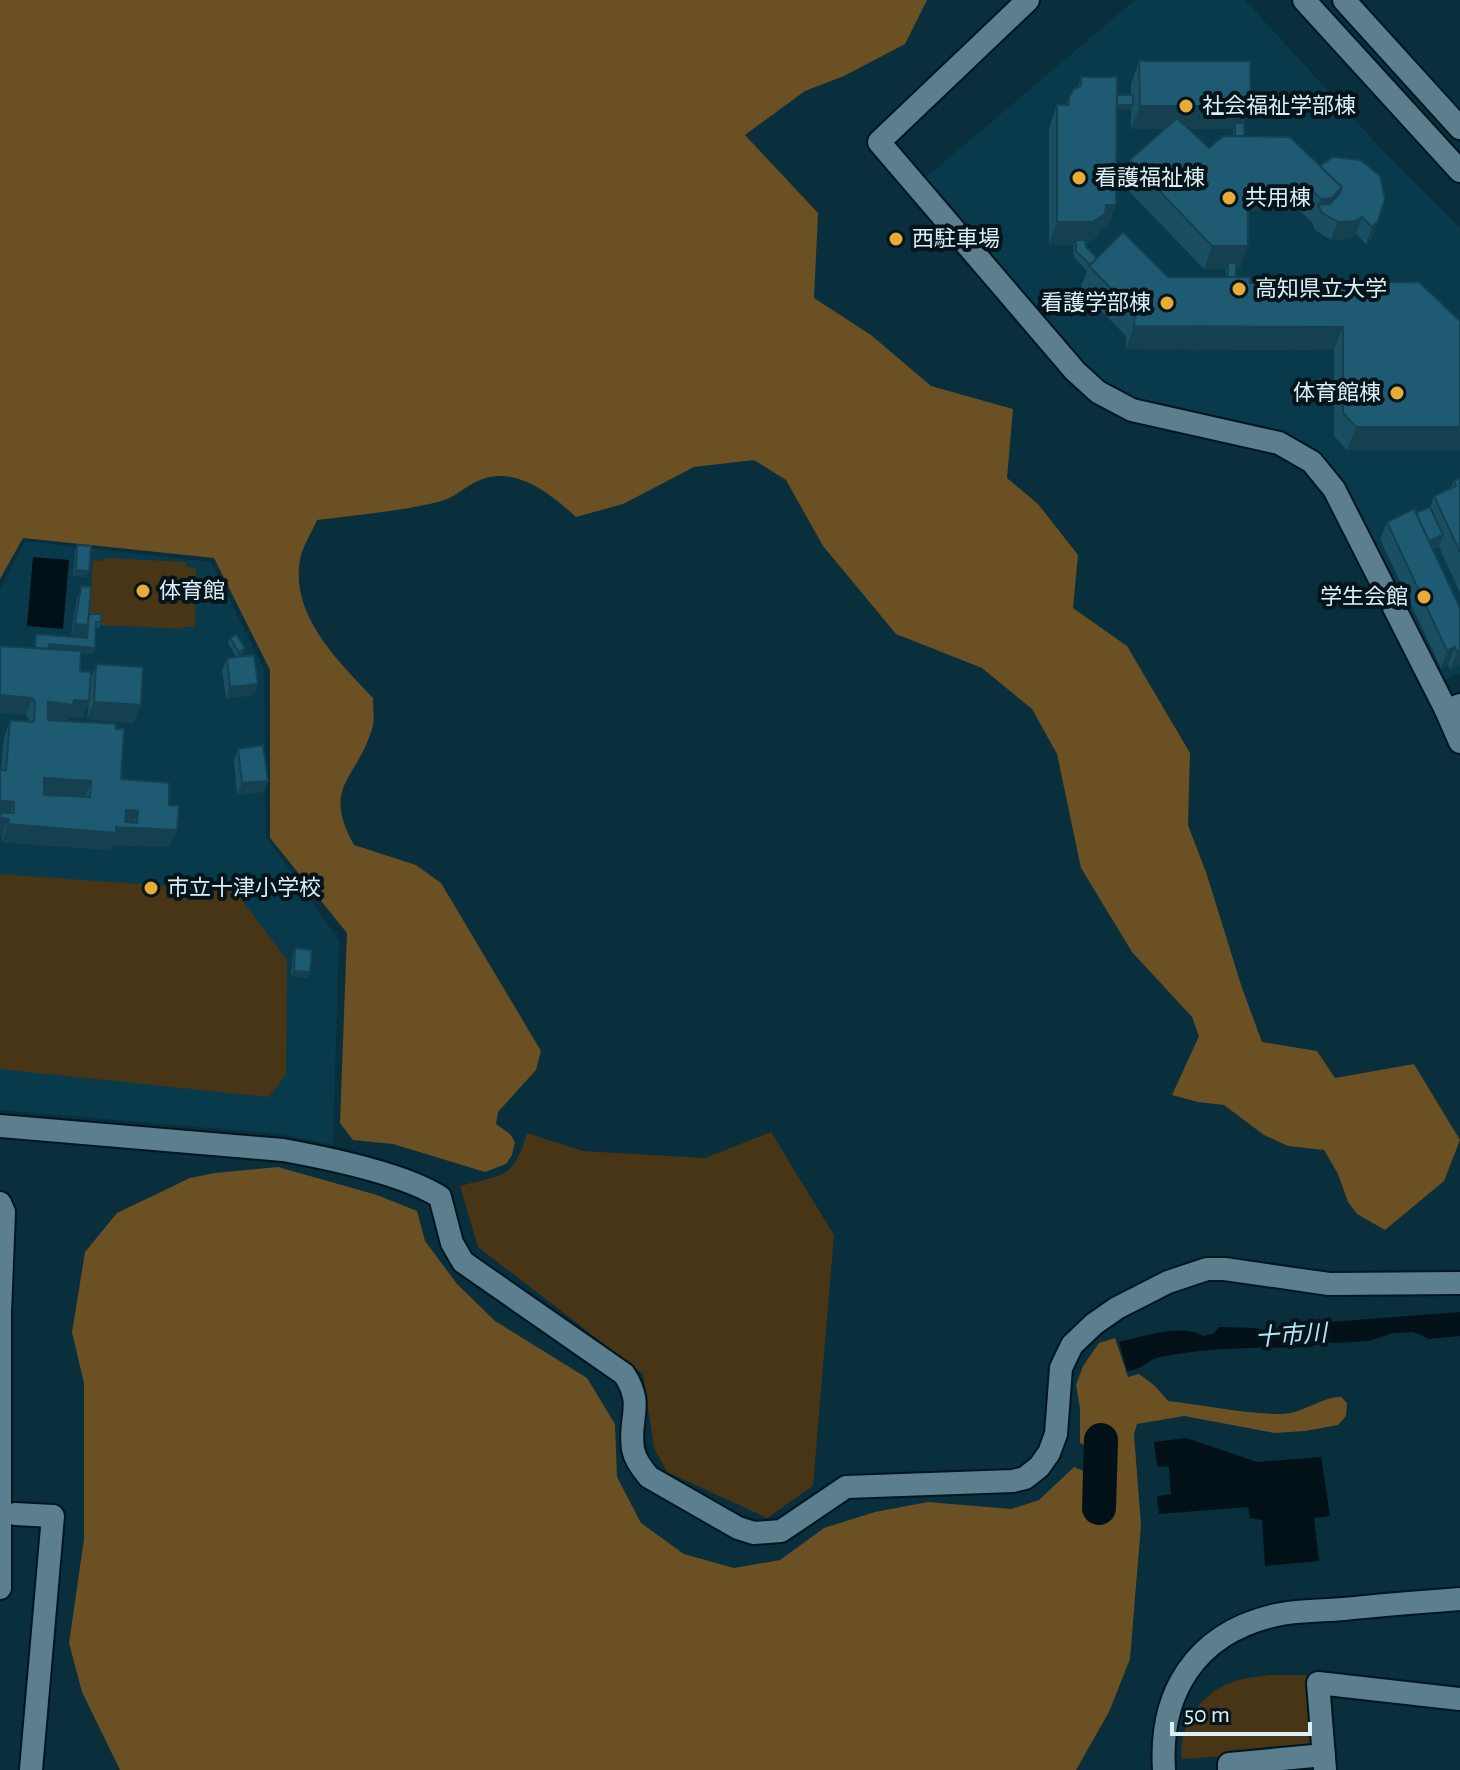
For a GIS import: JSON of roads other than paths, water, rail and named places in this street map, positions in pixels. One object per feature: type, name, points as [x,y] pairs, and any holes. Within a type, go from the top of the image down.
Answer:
[{"type":"street","points":[[1028,0],[879,142],[1065,360],[1098,392],[1132,410],[1279,443],[1312,462],[1334,489],[1453,708],[1460,742]]},
{"type":"street","points":[[1304,0],[1460,171]]},
{"type":"street","points":[[1344,0],[1460,128]]},
{"type":"street","points":[[0,1126],[283,1150],[421,1185],[440,1197],[452,1243],[463,1262],[624,1374],[636,1400],[633,1449],[639,1465],[649,1477],[738,1528],[754,1533],[781,1531],[846,1487],[979,1483],[1025,1478],[1039,1467],[1049,1453],[1056,1434],[1061,1368],[1072,1345],[1117,1308],[1192,1273],[1225,1269],[1329,1284],[1460,1283]]},
{"type":"street","points":[[0,1203],[4,1212],[0,1313],[0,1588]]},
{"type":"street","points":[[15,1514],[53,1516],[31,1770]]},
{"type":"street","points":[[1164,1770],[1164,1729],[1170,1702],[1182,1678],[1198,1657],[1218,1639],[1243,1625],[1275,1615],[1460,1599]]},
{"type":"street","points":[[1229,1770],[1229,1764],[1324,1763],[1318,1683],[1460,1699]]},
{"type":"water","points":[[33,557],[69,560],[63,629],[27,626]]},
{"type":"water","points":[[1460,1312],[1460,1336],[1429,1339],[1413,1332],[1393,1333],[1369,1341],[1320,1341],[1311,1347],[1197,1351],[1160,1357],[1127,1371],[1119,1342],[1174,1331],[1195,1332],[1203,1336],[1213,1334],[1219,1327],[1256,1328],[1269,1332],[1278,1330],[1278,1326]]},
{"type":"water","points":[[1186,1438],[1257,1462],[1321,1457],[1330,1516],[1314,1518],[1319,1561],[1265,1566],[1262,1520],[1250,1518],[1248,1507],[1159,1514],[1157,1496],[1171,1494],[1169,1467],[1157,1466],[1154,1442]]},
{"type":"waterway","name":"十市川","points":[[1099,1508],[1101,1440]]},
{"type":"place","name":"社会福祉学部棟","points":[[1186,106]]},
{"type":"place","name":"看護福祉棟","points":[[1079,178]]},
{"type":"place","name":"共用棟","points":[[1229,198]]},
{"type":"place","name":"西駐車場","points":[[896,239]]},
{"type":"place","name":"高知県立大学","points":[[1239,289]]},
{"type":"place","name":"看護学部棟","points":[[1167,303]]},
{"type":"place","name":"体育館棟","points":[[1397,393]]},
{"type":"place","name":"体育館","points":[[143,591]]},
{"type":"place","name":"学生会館","points":[[1424,597]]},
{"type":"place","name":"市立十津小学校","points":[[151,888]]}]
